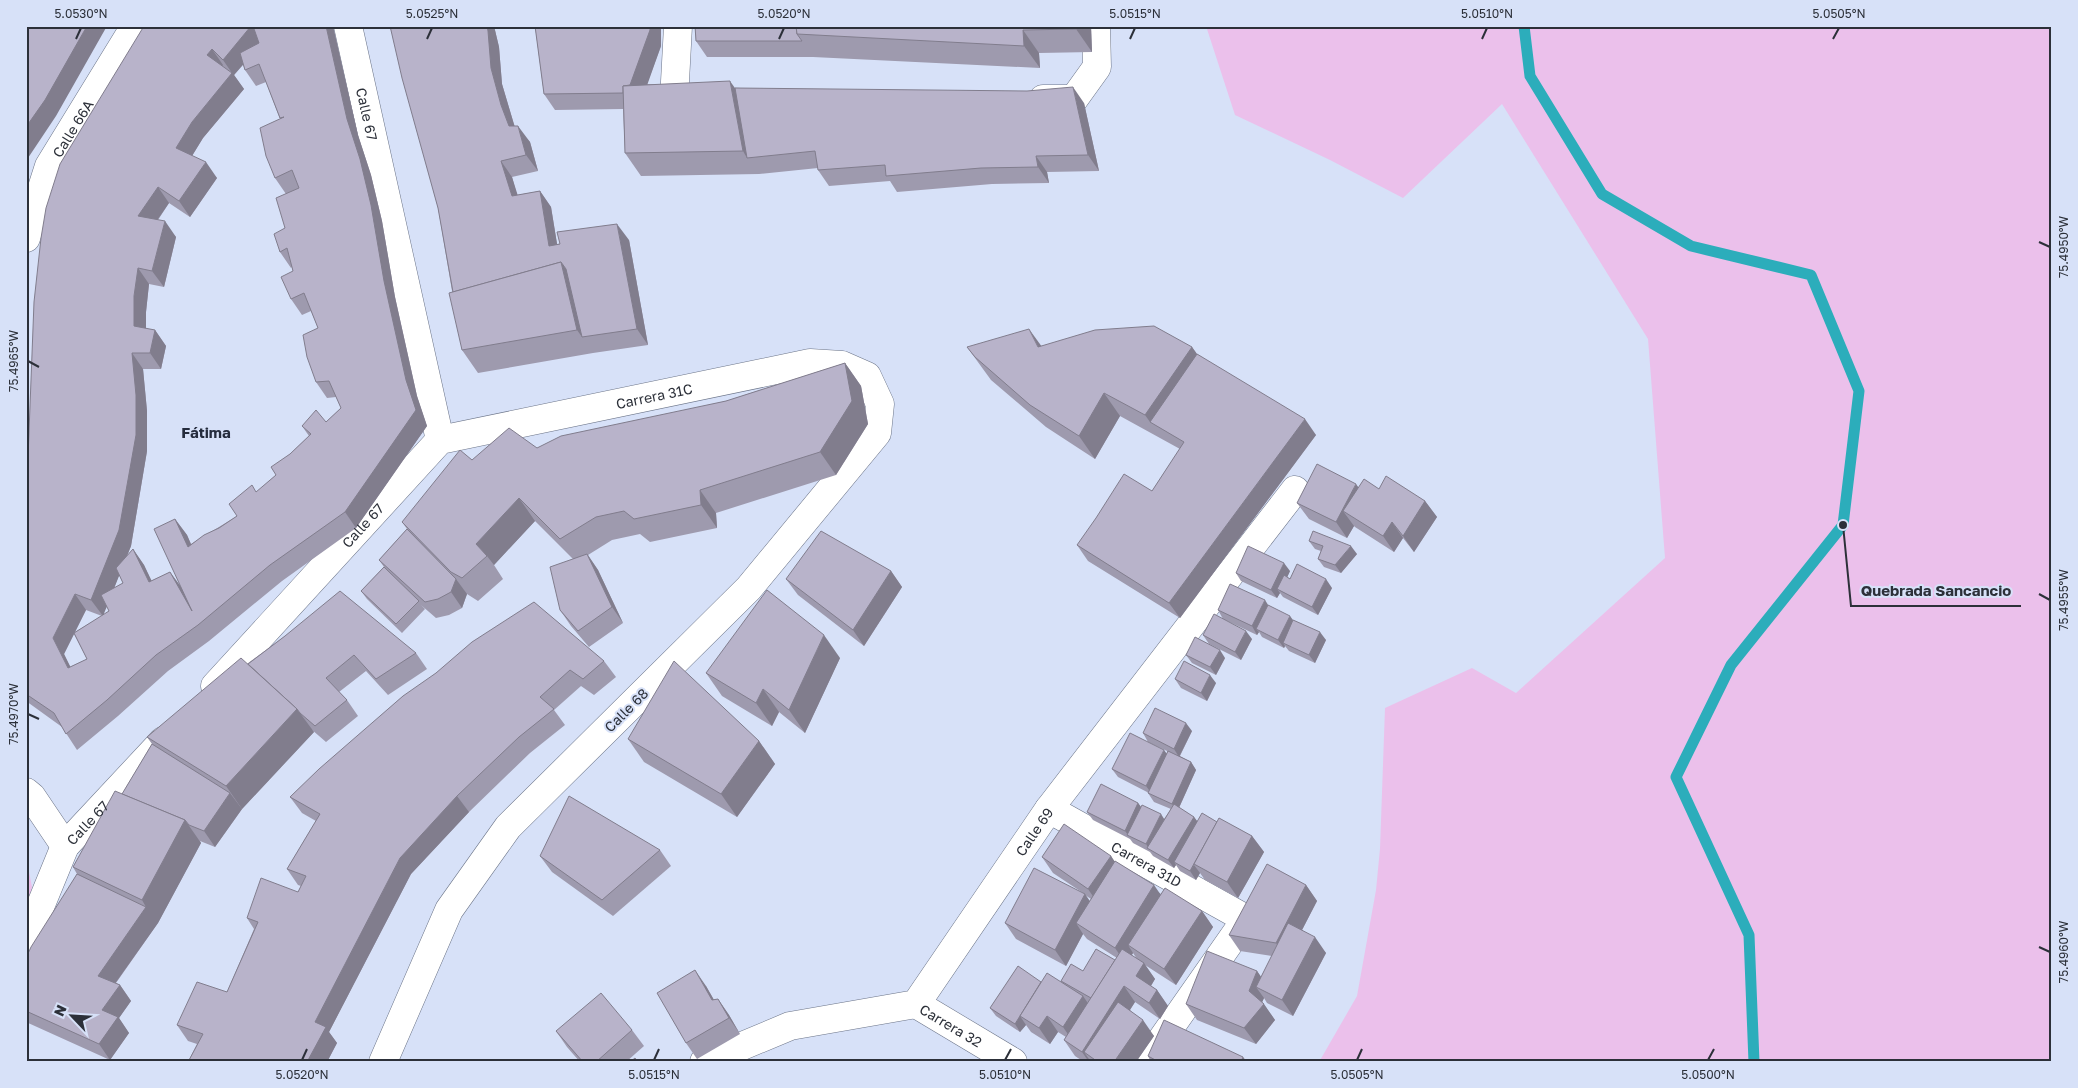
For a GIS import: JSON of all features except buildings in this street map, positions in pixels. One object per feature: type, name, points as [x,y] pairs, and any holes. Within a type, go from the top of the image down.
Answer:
[{"type":"street","name":"Calle 66A","points":[[26,238],[49,166],[135,26]]},
{"type":"street","name":"Calle 67","points":[[200,702],[440,440],[348,26]]},
{"type":"street","points":[[678,26],[674,100],[723,100]]},
{"type":"street","points":[[1016,99],[1074,99],[1097,67],[1096,26]]},
{"type":"street","name":"Carrera 31C","points":[[440,440],[810,363],[842,365],[867,376]]},
{"type":"street","name":"Calle 68","points":[[383,1062],[449,910],[508,827],[749,588],[877,432],[880,404],[867,376]]},
{"type":"street","name":"Calle 69","points":[[916,1004],[1050,809],[1295,490]]},
{"type":"street","name":"Calle 67","points":[[26,941],[65,846],[179,724]]},
{"type":"street","points":[[26,792],[32,797],[65,846]]},
{"type":"street","name":"Carrera 31D","points":[[1050,809],[1246,919],[1146,1062]]},
{"type":"street","points":[[704,1062],[790,1026],[916,1004]]},
{"type":"street","name":"Carrera 32","points":[[916,1004],[1013,1062]]},
{"type":"shaded area","points":[[1206,26],[2052,26],[2052,1062],[1319,1062],[1357,996],[1376,890],[1380,849],[1385,708],[1472,668],[1516,693],[1665,558],[1648,339],[1502,104],[1403,198],[1330,160],[1235,115]]},
{"type":"shaded area","points":[[26,857],[32,887],[26,916]]},
{"type":"waterway","points":[[1524,26],[1530,76],[1602,194],[1691,246],[1811,275],[1859,391],[1843,525],[1731,665],[1676,777],[1749,935],[1754,1062]]},
{"type":"place","name":"Quebrada Sancancio","points":[[1843,525]]},
{"type":"district","name":"Fátima","points":[[206,432]]}]
